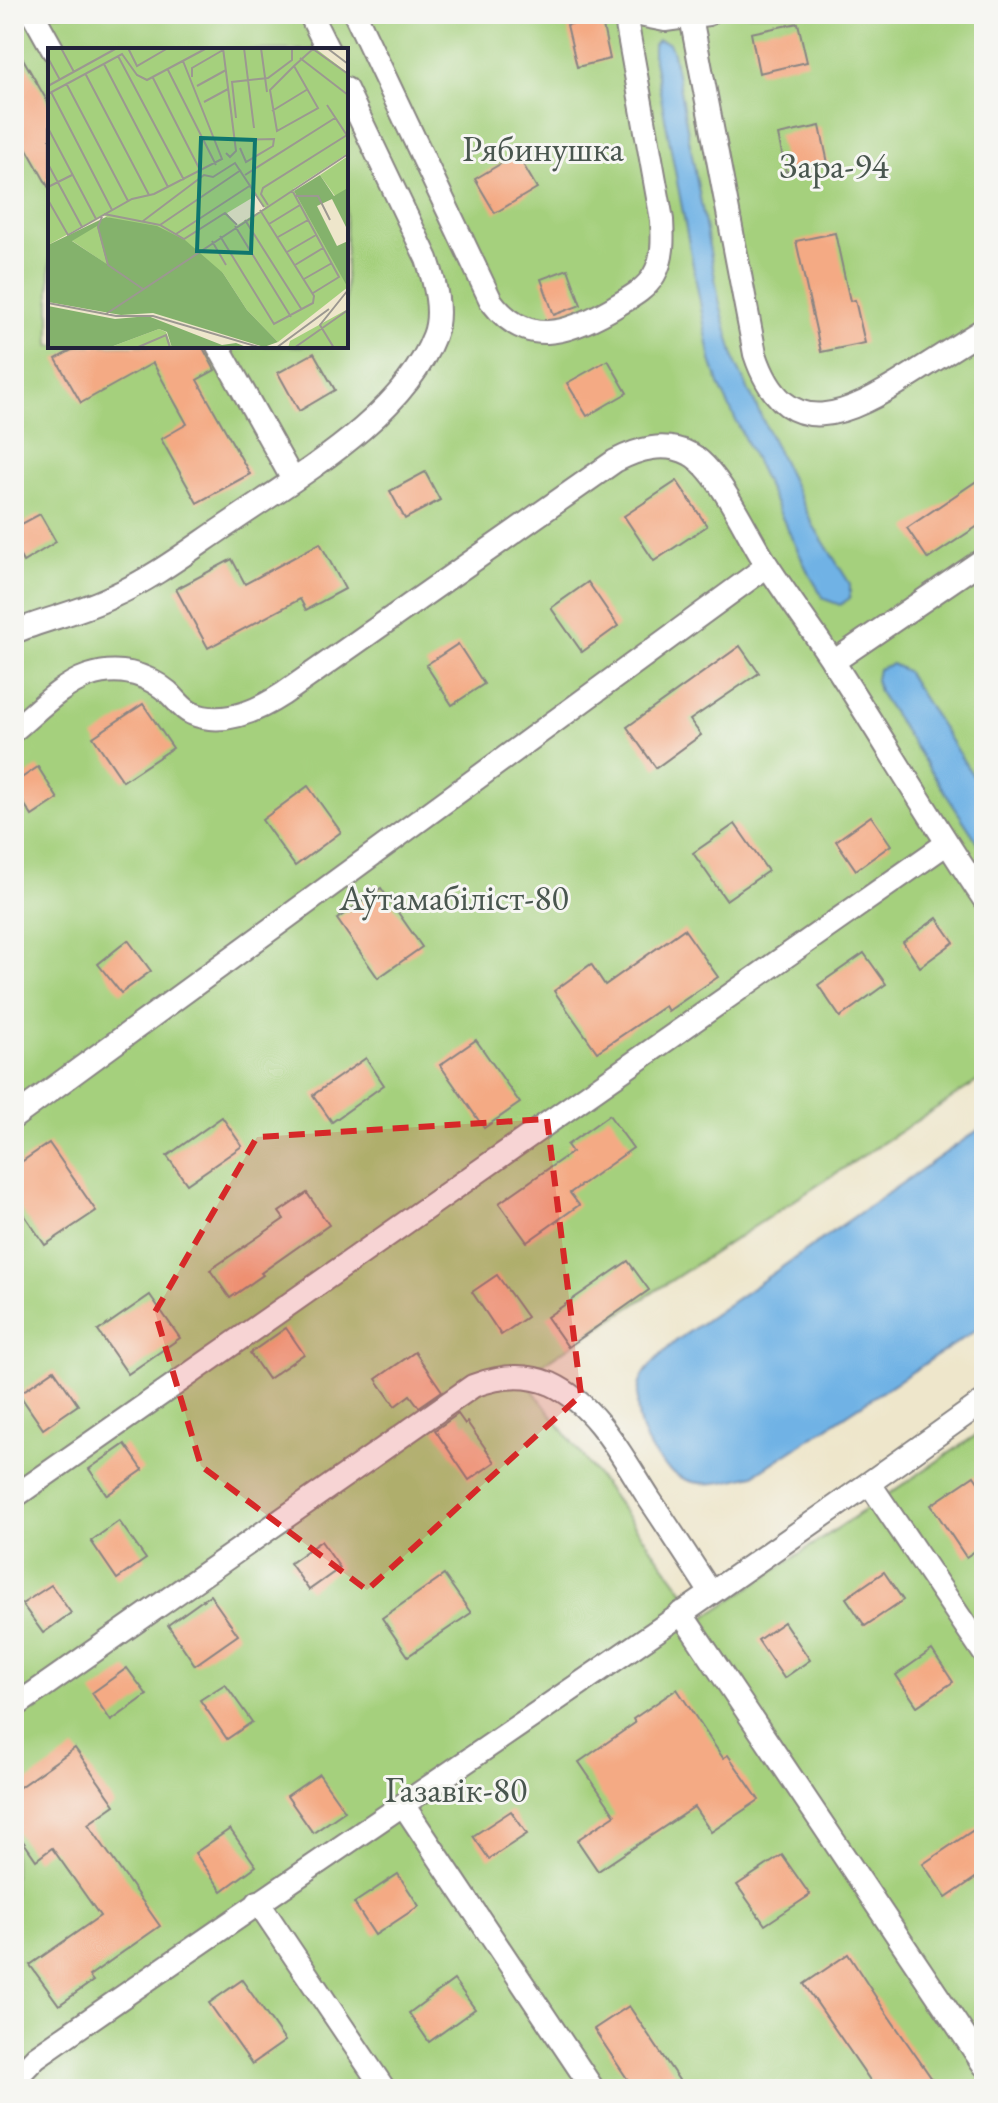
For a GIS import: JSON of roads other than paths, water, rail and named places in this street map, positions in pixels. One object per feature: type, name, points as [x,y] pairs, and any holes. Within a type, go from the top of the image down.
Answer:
[{"type":"lane","points":[[33,14],[52,48]]},
{"type":"lane","points":[[310,14],[327,48]]},
{"type":"lane","points":[[355,14],[491,301],[501,315],[515,325],[552,333],[587,322],[637,293],[653,277],[659,265],[662,220],[625,14]]},
{"type":"lane","points":[[634,14],[665,20],[699,16],[755,354],[769,388],[782,403],[798,411],[820,415],[842,412],[866,403],[984,329]]},
{"type":"lane","points":[[14,632],[87,608],[138,584],[293,480],[355,434],[408,381],[435,333],[438,308],[435,283],[427,259],[348,93]]},
{"type":"lane","points":[[219,348],[293,480]]},
{"type":"lane","points":[[14,730],[72,683],[102,672],[137,673],[155,682],[191,713],[228,717],[247,714],[283,694],[615,461],[650,447],[670,448],[689,454],[705,466],[984,899]]},
{"type":"lane","points":[[833,662],[984,559]]},
{"type":"lane","points":[[14,1117],[767,566]]},
{"type":"lane","points":[[14,1497],[946,844]]},
{"type":"lane","points":[[14,1707],[473,1386],[510,1376],[551,1384],[572,1397],[591,1416],[608,1436],[711,1593]]},
{"type":"lane","points":[[14,2080],[36,2057],[870,1484],[984,1401]]},
{"type":"lane","points":[[870,1484],[984,1653]]},
{"type":"lane","points":[[681,1613],[984,2065]]},
{"type":"lane","points":[[404,1806],[593,2089]]},
{"type":"lane","points":[[258,1902],[384,2089]]},
{"type":"water","points":[[658,40],[669,43],[673,53],[720,305],[736,364],[813,525],[850,584],[850,598],[840,605],[824,599],[807,570],[720,387],[711,360],[653,55],[653,46]]},
{"type":"water","points":[[892,664],[906,671],[984,793],[984,852],[879,692],[876,680],[878,669]]},
{"type":"water","points":[[984,1126],[984,1325],[754,1475],[703,1483],[687,1480],[663,1465],[646,1441],[638,1412],[640,1383],[655,1360],[676,1341]]},
{"type":"park label","name":"Рябинушка","points":[[543,148]]},
{"type":"park label","name":"Зара-94","points":[[834,165]]},
{"type":"park label","name":"Аўтамабіліст-80","points":[[454,897]]},
{"type":"park label","name":"Газавік-80","points":[[456,1789]]}]
